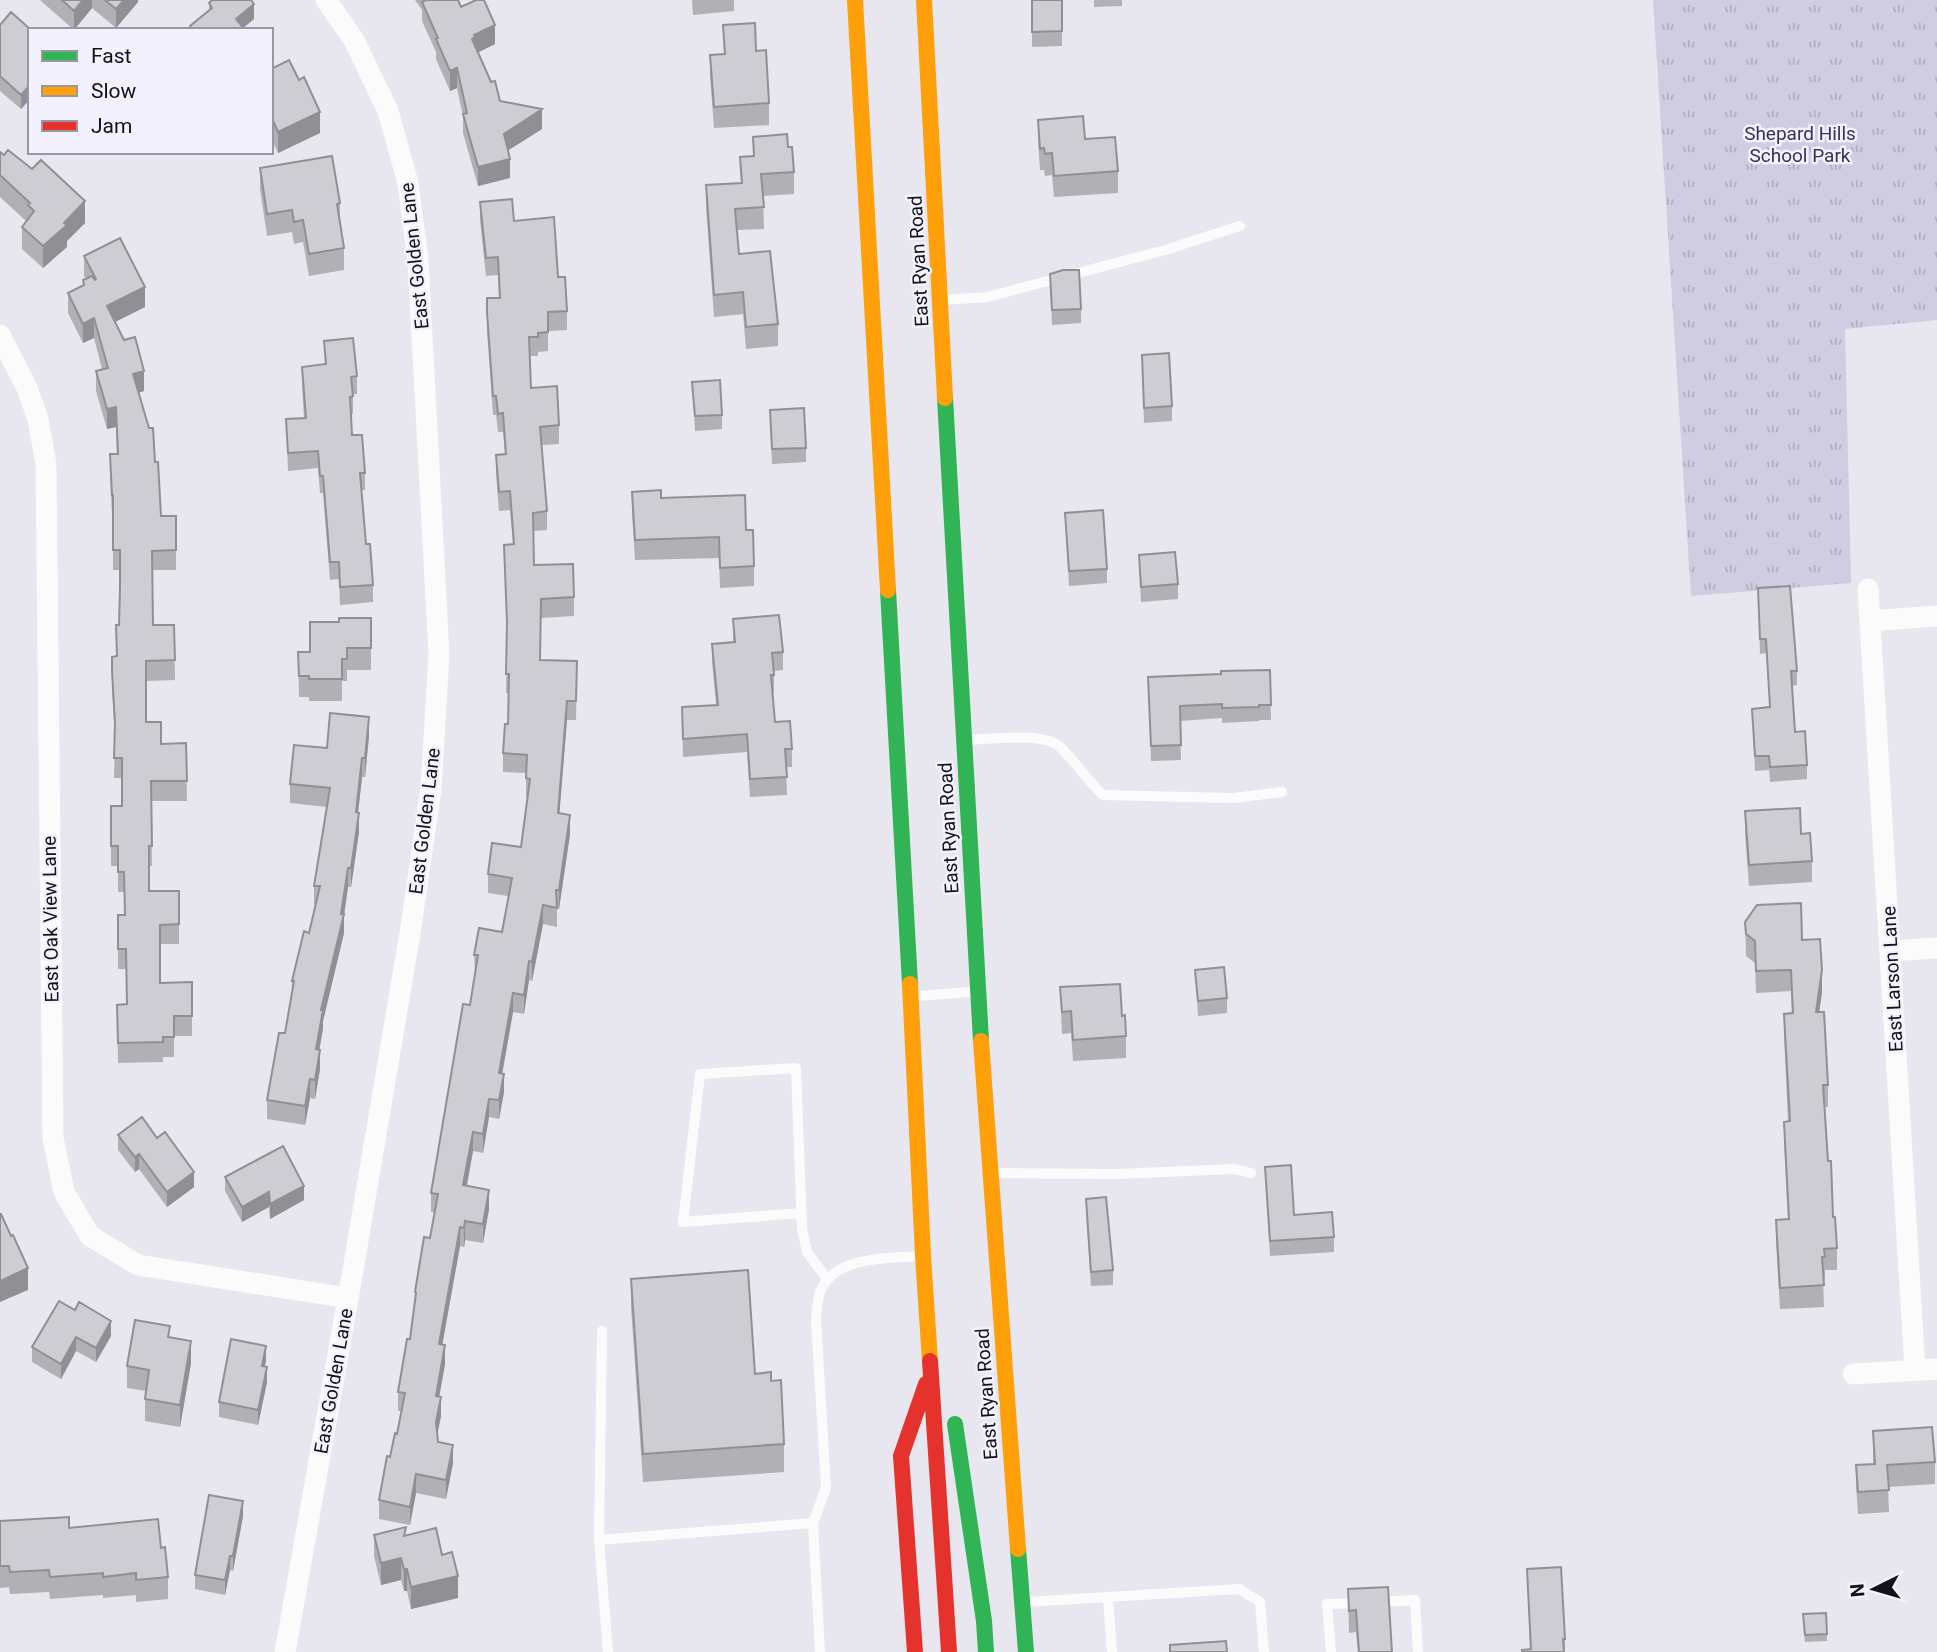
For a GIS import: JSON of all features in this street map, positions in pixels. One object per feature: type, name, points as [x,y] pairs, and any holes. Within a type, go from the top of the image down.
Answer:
[{"type":"main road","points":[[855,0],[923,1256],[949,1652]]},
{"type":"main road","name":"East Ryan Road","points":[[924,0],[977,991],[1026,1652]]},
{"type":"main road","points":[[929,1330],[955,1425],[984,1621],[986,1652]]},
{"type":"main road","points":[[915,1652],[901,1455],[931,1371]]},
{"type":"street","name":"East Golden Lane","points":[[285,1652],[410,933],[432,789],[439,655],[418,261],[408,183],[388,111],[355,40],[326,0]]},
{"type":"street","name":"East Oak View Lane","points":[[0,335],[27,388],[37,419],[46,464],[53,1138],[64,1192],[90,1236],[138,1265],[348,1298]]},
{"type":"street","name":"East Larson Lane","points":[[1868,589],[1914,1370]]},
{"type":"street","points":[[1870,621],[1937,616]]},
{"type":"street","points":[[1891,951],[1937,948]]},
{"type":"street","points":[[1853,1374],[1937,1369]]},
{"type":"lane","points":[[941,301],[986,297],[1165,250],[1240,226]]},
{"type":"lane","points":[[964,740],[1029,737],[1056,744],[1103,795],[1234,798],[1282,792]]},
{"type":"lane","points":[[911,997],[977,991]]},
{"type":"lane","points":[[802,1213],[683,1222],[700,1074],[796,1068],[802,1213],[802,1229],[807,1252],[827,1279]]},
{"type":"lane","points":[[991,1173],[1116,1174],[1234,1168],[1251,1173]]},
{"type":"lane","points":[[820,1652],[813,1523],[826,1488],[816,1320],[819,1294],[827,1279],[843,1268],[864,1261],[923,1256]]},
{"type":"lane","points":[[602,1331],[600,1540],[608,1652]]},
{"type":"lane","points":[[600,1540],[813,1523]]},
{"type":"lane","points":[[1023,1602],[1238,1589],[1260,1602],[1264,1652]]},
{"type":"lane","points":[[1108,1598],[1112,1652]]},
{"type":"lane","points":[[1331,1652],[1327,1604],[1415,1600],[1418,1652]]},
{"type":"green space","name":"Shepard Hills School Park","points":[[1653,0],[1937,0],[1937,320],[1845,329],[1851,583],[1691,596]]},
{"type":"building","points":[[62,0],[83,0],[74,11]]},
{"type":"building","points":[[105,0],[124,0],[116,9]]},
{"type":"building","points":[[212,0],[251,0],[254,4],[236,19],[243,28],[192,28],[190,26],[212,8],[209,3]]},
{"type":"building","points":[[458,0],[461,7],[476,0],[484,0],[495,25],[474,35],[472,39],[491,82],[495,81],[500,101],[542,109],[504,134],[510,159],[478,167],[463,114],[467,113],[457,68],[450,71],[422,2]]},
{"type":"building","points":[[1032,0],[1062,0],[1062,31],[1032,32]]},
{"type":"building","points":[[11,12],[29,28],[28,87],[21,95],[0,76],[0,25]]},
{"type":"building","points":[[755,23],[756,51],[766,50],[769,103],[714,107],[710,55],[725,54],[723,25]]},
{"type":"building","points":[[289,60],[299,80],[304,77],[320,112],[278,132],[273,121],[273,68]]},
{"type":"building","points":[[1083,116],[1085,139],[1115,137],[1118,171],[1054,176],[1052,153],[1045,154],[1044,148],[1040,149],[1038,120]]},
{"type":"building","points":[[787,134],[788,147],[792,147],[794,172],[761,174],[764,207],[735,209],[739,254],[770,251],[778,324],[746,327],[743,292],[714,295],[706,185],[742,183],[740,157],[754,156],[753,137]]},
{"type":"building","points":[[8,150],[32,169],[41,160],[85,201],[64,223],[67,225],[43,246],[22,227],[34,211],[28,205],[30,203],[0,175],[0,152],[4,155]]},
{"type":"building","points":[[332,156],[344,248],[309,254],[303,220],[294,222],[292,210],[267,214],[260,168]]},
{"type":"building","points":[[512,199],[514,221],[554,217],[558,277],[565,277],[567,311],[548,312],[548,332],[538,333],[538,337],[529,337],[531,388],[557,386],[559,425],[540,427],[547,511],[533,513],[534,565],[573,564],[574,597],[541,599],[540,660],[577,661],[576,701],[567,701],[558,813],[570,815],[559,890],[556,890],[557,908],[543,905],[532,962],[529,961],[524,995],[513,993],[499,1073],[504,1074],[499,1100],[489,1099],[483,1134],[473,1132],[463,1185],[489,1190],[483,1224],[465,1221],[464,1228],[460,1227],[439,1344],[445,1345],[436,1396],[441,1397],[436,1422],[438,1442],[453,1445],[446,1480],[416,1474],[410,1507],[379,1500],[387,1456],[390,1457],[395,1433],[397,1434],[405,1393],[398,1392],[407,1339],[410,1339],[424,1237],[430,1238],[438,1194],[431,1193],[463,1004],[470,1005],[478,955],[474,955],[479,928],[502,932],[512,878],[488,874],[492,843],[521,847],[530,779],[526,778],[527,755],[503,753],[505,724],[508,724],[509,674],[506,674],[504,545],[514,544],[510,491],[499,492],[496,455],[506,454],[503,413],[498,414],[496,396],[493,396],[487,312],[487,298],[500,298],[498,257],[486,258],[480,202]]},
{"type":"building","points":[[120,238],[145,287],[107,306],[124,340],[135,337],[144,371],[133,374],[149,428],[153,428],[161,516],[176,516],[176,550],[152,551],[153,625],[174,625],[175,660],[146,661],[146,722],[161,722],[161,744],[186,743],[187,781],[151,781],[152,846],[149,846],[149,891],[179,891],[179,924],[160,925],[160,983],[192,982],[192,1016],[174,1016],[174,1037],[163,1037],[163,1042],[118,1043],[117,1005],[127,1004],[126,949],[118,949],[118,915],[125,915],[124,872],[118,872],[118,846],[111,846],[111,806],[122,806],[122,758],[114,758],[112,671],[112,657],[117,656],[116,625],[119,625],[120,588],[120,550],[113,550],[110,454],[118,454],[116,407],[107,409],[96,371],[108,368],[94,318],[83,324],[68,293],[84,285],[83,280],[92,276],[96,279],[84,256]]},
{"type":"building","points":[[1063,270],[1079,270],[1081,309],[1052,310],[1050,274]]},
{"type":"building","points":[[353,338],[357,376],[351,377],[352,435],[362,435],[365,473],[360,473],[366,544],[370,544],[373,585],[340,587],[339,562],[330,562],[323,476],[320,476],[318,451],[288,453],[286,419],[306,418],[302,367],[326,364],[324,341]]},
{"type":"building","points":[[1169,353],[1172,406],[1144,408],[1142,355]]},
{"type":"building","points":[[720,380],[722,415],[695,416],[692,382]]},
{"type":"building","points":[[804,408],[806,448],[772,449],[770,410]]},
{"type":"building","points":[[661,490],[661,498],[745,495],[746,530],[753,530],[754,566],[720,568],[719,537],[635,540],[632,492]]},
{"type":"building","points":[[1103,510],[1107,569],[1069,571],[1065,513]]},
{"type":"building","points":[[1175,552],[1178,584],[1141,587],[1139,555]]},
{"type":"building","points":[[1790,586],[1797,671],[1791,671],[1795,732],[1805,731],[1807,765],[1770,767],[1769,756],[1755,756],[1752,709],[1770,707],[1766,639],[1760,639],[1758,588]]},
{"type":"building","points":[[779,615],[783,652],[772,653],[774,675],[771,675],[775,722],[790,721],[792,749],[785,749],[787,777],[750,779],[747,734],[683,739],[682,707],[718,705],[712,644],[735,642],[733,619]]},
{"type":"building","points":[[339,618],[371,618],[371,648],[347,648],[347,659],[342,659],[342,679],[309,679],[309,676],[299,676],[298,652],[310,652],[310,622],[339,622]]},
{"type":"building","points":[[1270,670],[1271,705],[1222,708],[1222,704],[1180,706],[1181,745],[1151,746],[1148,677]]},
{"type":"building","points":[[330,713],[369,717],[356,812],[359,813],[341,914],[344,914],[321,1010],[316,1049],[320,1050],[315,1080],[310,1079],[305,1106],[267,1100],[279,1033],[285,1033],[292,981],[304,931],[309,933],[320,886],[314,886],[330,788],[290,784],[294,745],[327,748]]},
{"type":"building","points":[[1800,808],[1801,834],[1810,833],[1812,861],[1749,865],[1745,811]]},
{"type":"building","points":[[1801,903],[1802,940],[1820,939],[1822,970],[1816,1012],[1824,1012],[1828,1085],[1823,1085],[1837,1248],[1824,1249],[1824,1285],[1780,1288],[1776,1220],[1789,1219],[1784,1122],[1790,1121],[1784,1014],[1793,1013],[1791,970],[1756,971],[1755,941],[1746,934],[1745,922],[1757,905]]},
{"type":"building","points":[[1224,967],[1227,998],[1198,1001],[1195,970]]},
{"type":"building","points":[[1120,984],[1126,1036],[1073,1040],[1071,1011],[1062,1012],[1060,987]]},
{"type":"building","points":[[142,1117],[157,1138],[165,1132],[194,1172],[167,1192],[139,1154],[135,1157],[118,1135]]},
{"type":"building","points":[[283,1146],[304,1186],[270,1204],[269,1192],[242,1207],[225,1177]]},
{"type":"building","points":[[1291,1165],[1294,1215],[1332,1212],[1334,1237],[1270,1241],[1265,1167]]},
{"type":"building","points":[[1106,1197],[1113,1270],[1091,1272],[1086,1199]]},
{"type":"building","points":[[0,1214],[28,1268],[0,1281]]},
{"type":"building","points":[[748,1270],[755,1374],[771,1372],[771,1381],[781,1380],[784,1444],[643,1454],[631,1279]]},
{"type":"building","points":[[59,1301],[75,1310],[79,1302],[111,1321],[96,1348],[76,1337],[61,1364],[32,1347]]},
{"type":"building","points":[[135,1320],[170,1326],[168,1337],[191,1341],[180,1405],[145,1399],[149,1370],[127,1366]]},
{"type":"building","points":[[231,1339],[266,1346],[262,1366],[267,1367],[258,1410],[219,1402]]},
{"type":"building","points":[[1932,1427],[1935,1462],[1887,1465],[1889,1490],[1858,1492],[1856,1465],[1875,1464],[1873,1431]]},
{"type":"building","points":[[209,1495],[243,1501],[233,1556],[230,1556],[225,1580],[195,1575]]},
{"type":"building","points":[[69,1517],[69,1528],[158,1519],[161,1548],[165,1547],[168,1577],[136,1580],[136,1573],[103,1577],[103,1573],[50,1577],[49,1570],[10,1572],[9,1566],[0,1566],[0,1521]]},
{"type":"building","points":[[406,1527],[404,1536],[436,1528],[442,1555],[452,1552],[458,1576],[411,1587],[401,1558],[381,1563],[374,1535]]},
{"type":"building","points":[[1561,1567],[1564,1652],[1522,1652],[1531,1649],[1527,1569]]},
{"type":"building","points":[[1388,1587],[1392,1652],[1359,1652],[1356,1610],[1349,1611],[1348,1589]]},
{"type":"building","points":[[1826,1613],[1827,1634],[1805,1635],[1803,1614]]},
{"type":"building","points":[[1226,1641],[1227,1652],[1170,1652],[1170,1645]]},
{"type":"traffic: fast","points":[[945,398],[981,1041]]},
{"type":"traffic: fast","points":[[888,590],[910,984]]},
{"type":"traffic: fast","points":[[955,1424],[984,1621],[986,1652]]},
{"type":"traffic: fast","points":[[1018,1549],[1026,1652]]},
{"type":"traffic: slow","points":[[855,0],[888,590]]},
{"type":"traffic: slow","points":[[924,0],[945,398]]},
{"type":"traffic: slow","points":[[910,984],[930,1361]]},
{"type":"traffic: slow","points":[[981,1041],[1018,1549]]},
{"type":"traffic: jam","points":[[930,1361],[949,1652]]},
{"type":"traffic: jam","points":[[915,1652],[901,1456],[926,1384]]}]
